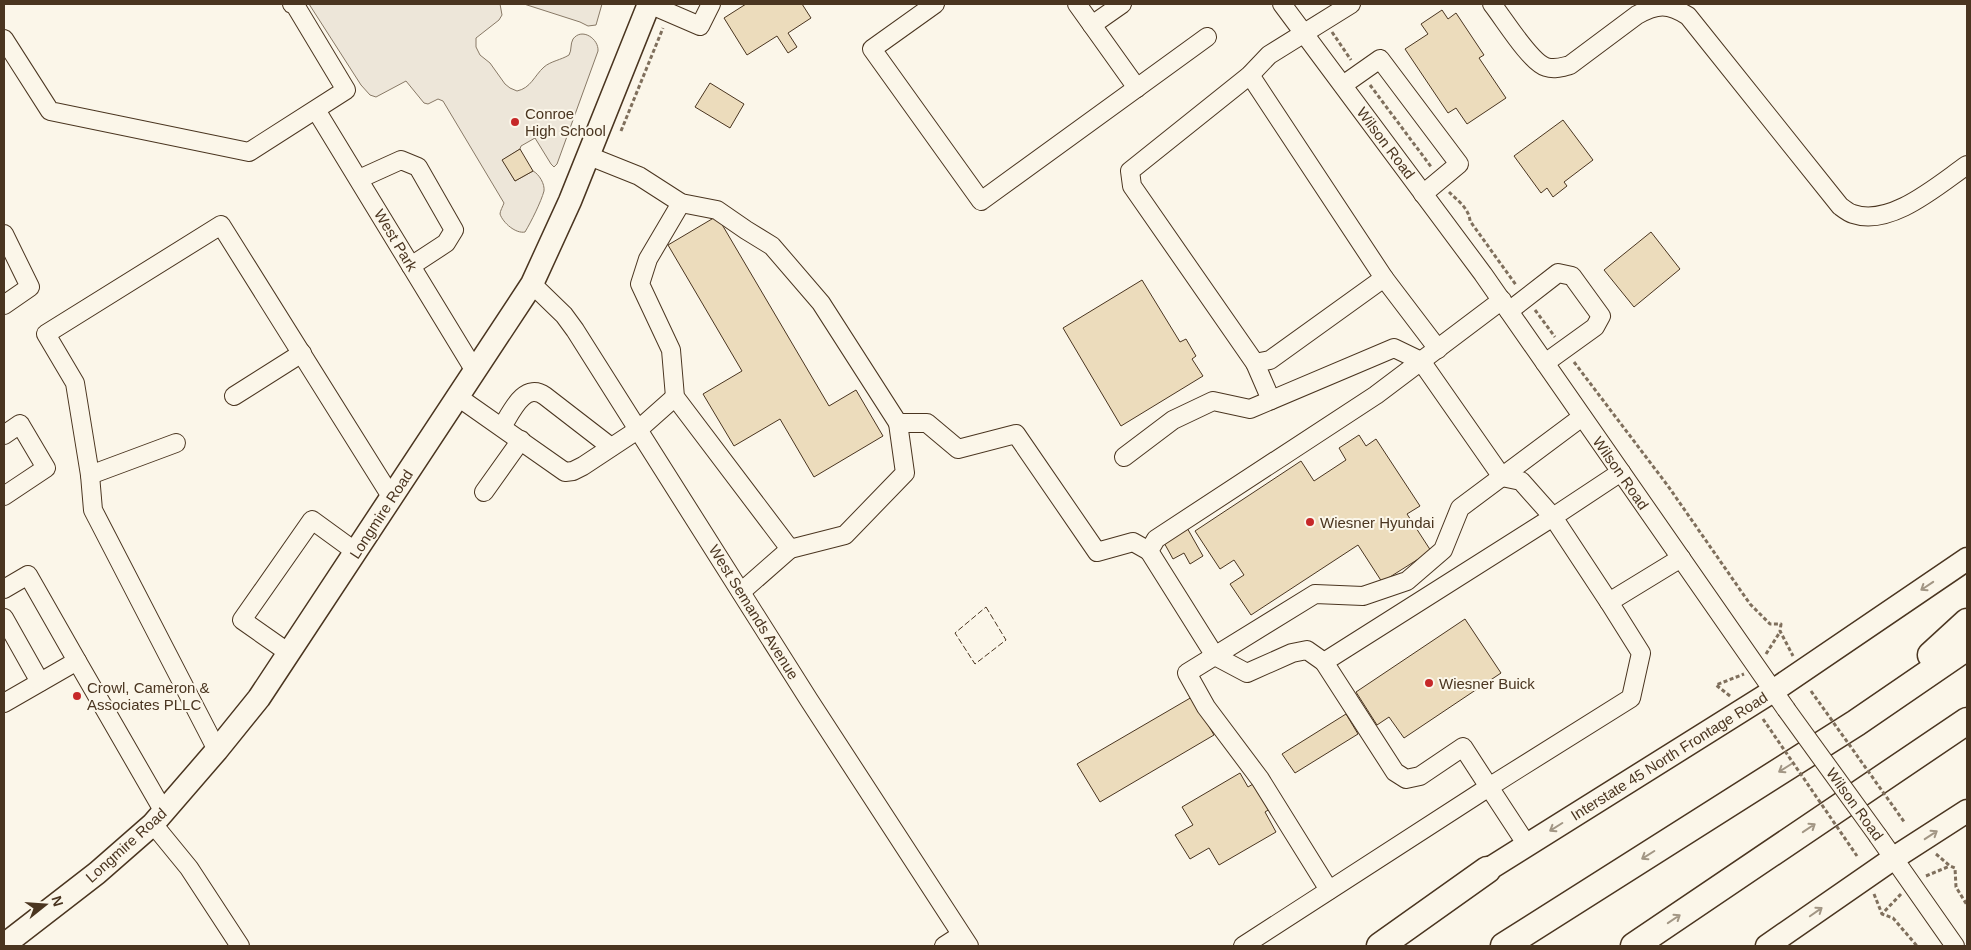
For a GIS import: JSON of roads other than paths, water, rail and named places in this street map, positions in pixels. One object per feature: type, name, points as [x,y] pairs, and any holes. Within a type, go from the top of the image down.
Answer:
[{"type":"highway","points":[[1856,723],[1967,622]]},
{"type":"highway","points":[[1504,946],[1856,723],[1967,646]]},
{"type":"highway","points":[[1634,946],[1967,722]]},
{"type":"highway","points":[[1918,754],[1967,728]]},
{"type":"highway","points":[[1380,946],[1487,870]]},
{"type":"main road","name":"Longmire Road","points":[[4,945],[97,873],[158,818],[259,698],[532,284],[589,156],[649,4]]},
{"type":"main road","name":"Interstate 45 North Frontage Road","points":[[1366,946],[1773,690],[1967,559]]},
{"type":"main road","points":[[1767,946],[1894,858],[1967,811]]},
{"type":"street","points":[[4,39],[50,111],[249,152],[346,90],[295,5],[292,4]]},
{"type":"street","points":[[649,4],[700,26],[711,4]]},
{"type":"street","points":[[935,4],[872,49],[981,201],[1207,37]]},
{"type":"street","points":[[1077,4],[1137,88]]},
{"type":"street","points":[[1092,25],[1122,4]]},
{"type":"street","name":"Wilson Road","points":[[1282,4],[1505,305],[1773,690],[1955,946]]},
{"type":"street","points":[[1271,400],[1255,363],[1132,186],[1130,171],[1250,75],[1269,55],[1351,4]]},
{"type":"street","points":[[1492,4],[1534,60],[1546,67],[1558,69],[1570,65],[1637,14],[1661,6],[1668,5],[1676,8],[1688,16],[1840,206],[1853,214],[1866,216],[1885,215],[1902,208],[1967,165]]},
{"type":"street","points":[[1343,85],[1380,59],[1459,164],[1424,194]]},
{"type":"street","points":[[1250,75],[1384,278],[1438,349]]},
{"type":"street","name":"West Park","points":[[316,110],[475,371]]},
{"type":"street","points":[[589,156],[639,176],[681,203],[717,210],[772,246],[821,303],[898,423],[906,473],[845,535],[790,549],[741,592]]},
{"type":"street","points":[[359,179],[401,160],[418,167],[454,230],[446,243],[411,266]]},
{"type":"street","points":[[681,203],[648,259],[640,284],[671,350],[674,397],[790,549]]},
{"type":"street","points":[[217,750],[93,510],[90,475],[75,383],[46,334],[221,226],[392,498]]},
{"type":"street","points":[[4,234],[10,261],[30,287],[4,306]]},
{"type":"street","points":[[1149,551],[1156,539],[1376,395],[1438,349],[1505,305],[1558,273],[1572,276],[1601,316],[1595,327],[1545,363]]},
{"type":"street","points":[[1255,363],[1270,360],[1384,278]]},
{"type":"street","name":"West Semands Avenue","points":[[532,284],[564,315],[639,430],[809,700],[965,940]]},
{"type":"street","points":[[1124,457],[1173,420],[1213,401],[1250,408],[1394,348],[1421,361],[1502,477],[1521,481],[1553,517],[1641,653],[1631,698],[1242,946]]},
{"type":"street","points":[[234,396],[302,353]]},
{"type":"street","points":[[502,427],[527,393],[540,392],[611,447]]},
{"type":"street","points":[[458,397],[565,472],[573,471],[639,430],[674,397]]},
{"type":"street","points":[[1329,890],[1260,779],[1206,707],[1187,673],[1315,594],[1363,596],[1407,581],[1443,550],[1460,508],[1582,417]]},
{"type":"street","points":[[898,423],[927,423],[958,449],[1016,434],[1097,552],[1133,542],[1149,551],[1215,656],[1247,673],[1292,653],[1307,650],[1324,662],[1395,772],[1406,779],[1420,776],[1464,747],[1527,845]]},
{"type":"street","points":[[4,435],[20,424],[46,468],[4,496]]},
{"type":"street","points":[[484,492],[521,440]]},
{"type":"street","points":[[90,475],[176,443]]},
{"type":"street","points":[[1324,662],[1621,472]]},
{"type":"street","points":[[289,653],[242,620],[312,520],[356,552]]},
{"type":"street","points":[[1609,602],[1681,558]]},
{"type":"street","points":[[4,589],[28,575],[77,661],[158,818],[240,946]]},
{"type":"street","points":[[4,618],[40,682]]},
{"type":"street","points":[[4,703],[77,661]]},
{"type":"street","points":[[944,946],[965,940]]},
{"type":"place","name":"Conroe High School","points":[[515,122]]},
{"type":"place","name":"Wiesner Hyundai","points":[[1310,522]]},
{"type":"place","name":"Wiesner Buick","points":[[1429,683]]},
{"type":"place","name":"Crowl, Cameron & Associates PLLC","points":[[77,696]]}]
